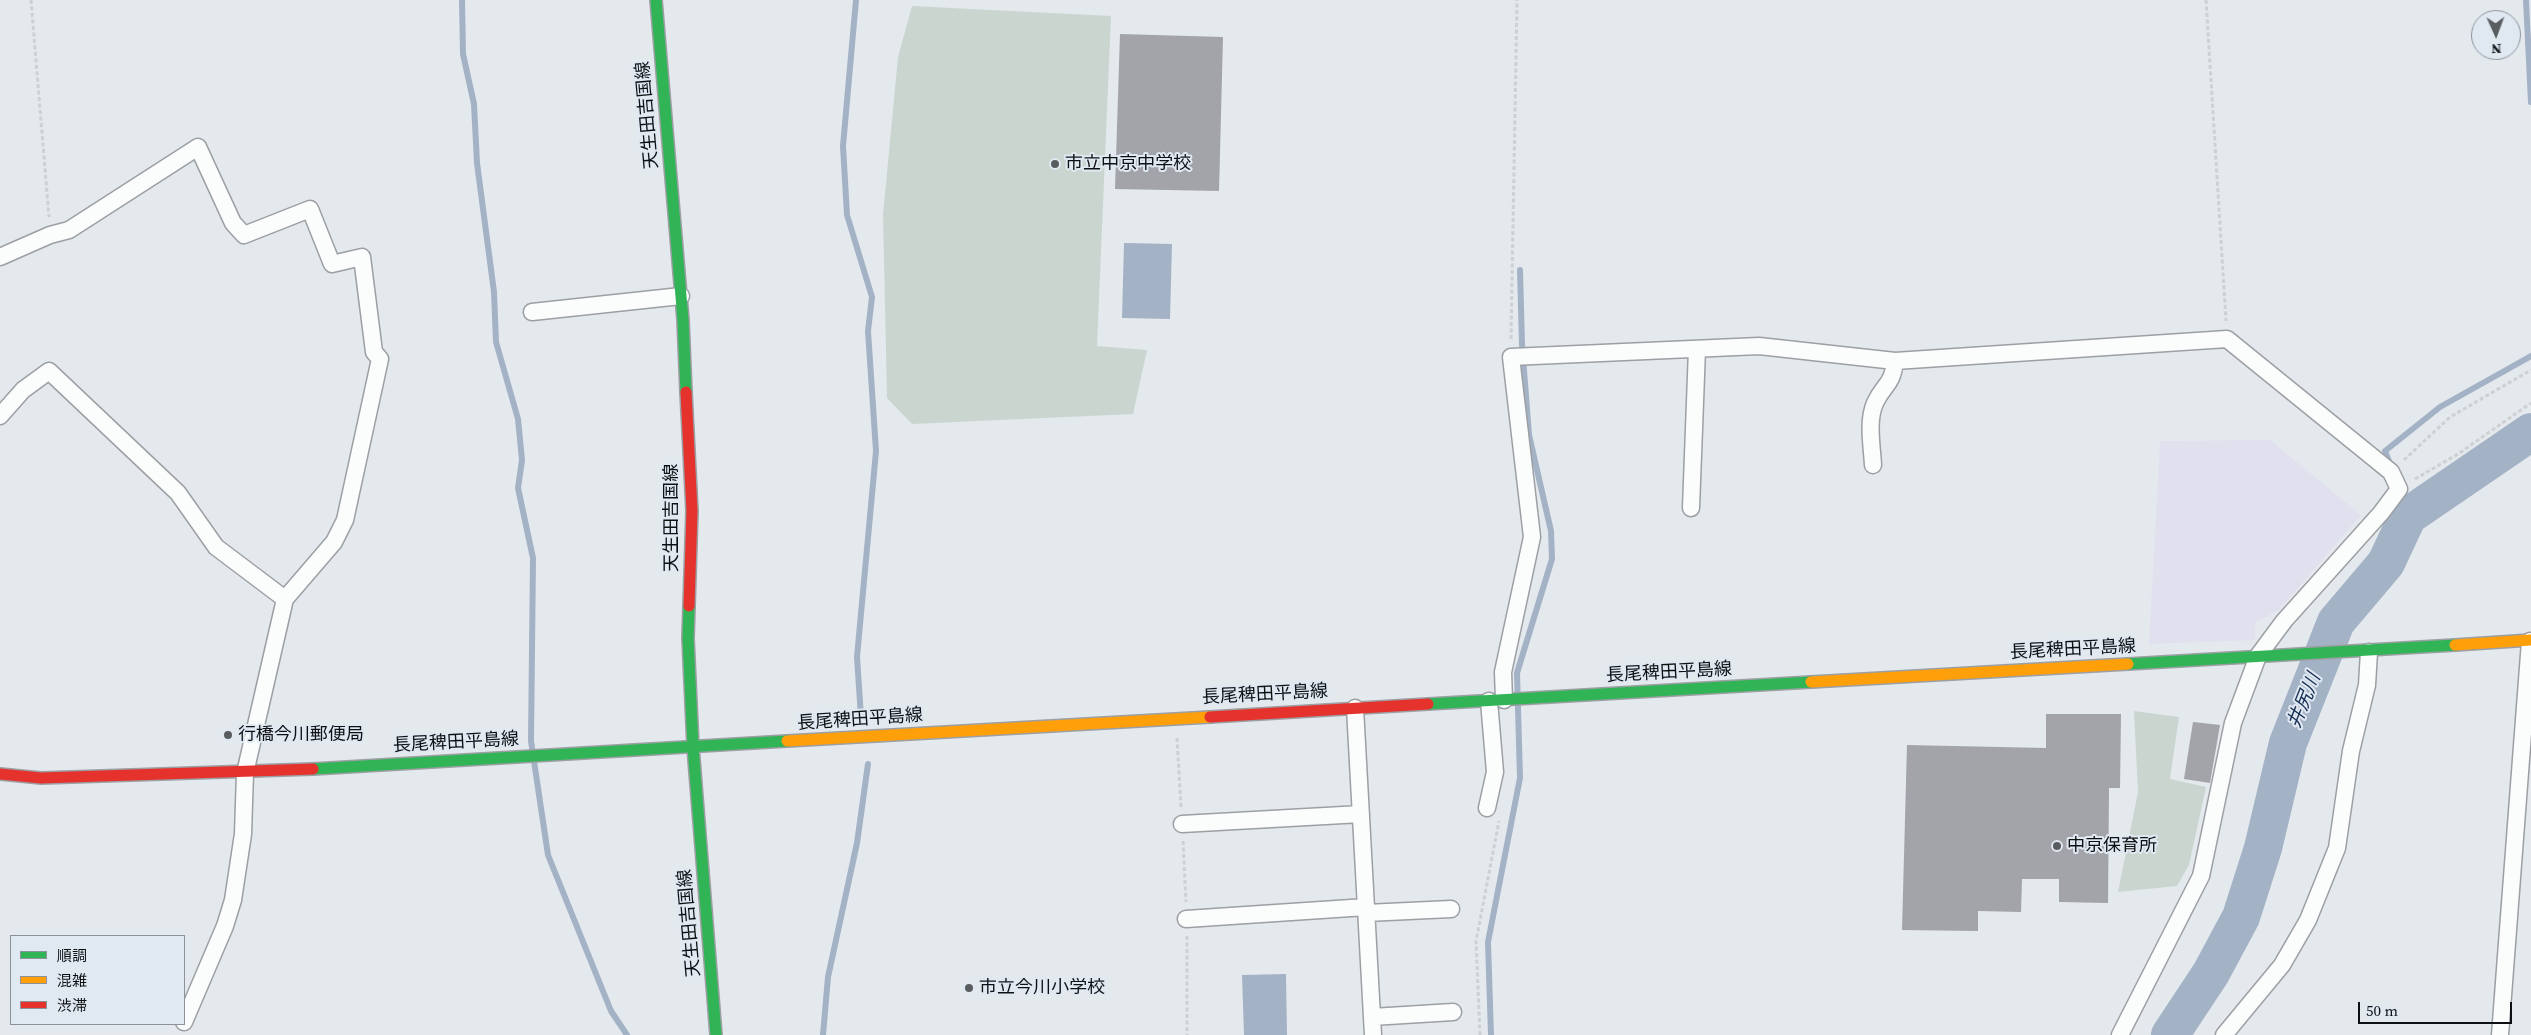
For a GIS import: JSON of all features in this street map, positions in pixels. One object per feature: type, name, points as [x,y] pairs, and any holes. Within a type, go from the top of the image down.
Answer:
[{"type":"main road","name":"天生田吉国線","points":[[656,0],[681,296],[692,510],[688,638],[693,747],[716,1035]]},
{"type":"main road","name":"長尾稗田平島線","points":[[0,774],[41,778],[246,772],[2265,656],[2364,652],[2530,640]]},
{"type":"street","points":[[0,257],[50,235],[69,230],[198,147],[233,223],[244,235],[310,209],[332,264],[362,257],[374,352],[380,359],[345,520],[334,542],[285,600],[246,772],[243,834],[233,900],[225,926],[185,1018]]},
{"type":"street","points":[[532,312],[681,296]]},
{"type":"street","points":[[1494,810],[1496,701],[1532,537],[1511,357],[1759,346],[1895,361],[2227,339],[2391,472],[2399,489],[2381,513],[2284,621],[2265,656],[2233,723],[2201,876],[2120,1035]]},
{"type":"street","points":[[1691,508],[1697,349]]},
{"type":"street","points":[[1873,465],[1871,425],[1875,403],[1893,378],[1895,361]]},
{"type":"street","points":[[0,416],[23,390],[49,371],[178,493],[216,547],[285,600]]},
{"type":"street","points":[[2500,1035],[2530,640]]},
{"type":"street","points":[[2224,1035],[2282,965],[2308,920],[2337,848],[2351,750],[2367,685],[2364,652]]},
{"type":"street","points":[[1354,708],[1373,1035]]},
{"type":"street","points":[[1182,824],[1360,814]]},
{"type":"street","points":[[1186,920],[1366,910],[1450,908]]},
{"type":"street","points":[[1372,1017],[1453,1012]]},
{"type":"path","points":[[30,0],[50,235]]},
{"type":"path","points":[[1511,357],[1517,0]]},
{"type":"path","points":[[2206,0],[2227,339]]},
{"type":"path","points":[[2391,472],[2450,417],[2531,370]]},
{"type":"path","points":[[2399,489],[2458,454],[2531,403]]},
{"type":"path","points":[[1176,718],[1186,920],[1187,1035]]},
{"type":"path","points":[[1480,1035],[1476,942],[1494,810]]},
{"type":"shaded area","name":"市立中京中学校","points":[[912,6],[1111,16],[1097,346],[1147,350],[1133,414],[912,424],[887,398],[883,215],[898,57]]},
{"type":"shaded area","points":[[2270,440],[2361,515],[2279,610],[2255,623],[2255,640],[2149,644],[2160,441]]},
{"type":"shaded area","points":[[2134,711],[2179,717],[2170,779],[2206,787],[2189,865],[2177,886],[2118,892],[2138,792]]},
{"type":"water","points":[[1124,243],[1172,244],[1170,319],[1122,318]]},
{"type":"water","points":[[1286,974],[1287,1035],[1244,1035],[1242,975]]},
{"type":"building","points":[[1120,34],[1223,37],[1219,191],[1115,189]]},
{"type":"building","points":[[2046,714],[2121,714],[2120,788],[2109,788],[2108,903],[2059,902],[2059,879],[2022,879],[2021,912],[1978,911],[1978,931],[1902,930],[1907,745],[2046,748]]},
{"type":"building","points":[[2193,722],[2220,725],[2210,783],[2184,779]]},
{"type":"waterway","points":[[462,0],[463,54],[474,104],[477,163],[494,292],[496,342],[518,419],[522,460],[518,488],[533,558],[531,741],[548,855],[611,1011],[627,1035]]},
{"type":"waterway","points":[[856,0],[843,146],[847,215],[872,297],[868,331],[876,451],[857,657],[861,717]]},
{"type":"waterway","points":[[2526,0],[2531,102]]},
{"type":"waterway","points":[[1491,1035],[1488,942],[1520,778],[1517,673],[1552,559],[1551,531],[1529,435],[1522,344],[1520,270]]},
{"type":"waterway","points":[[2391,466],[2385,451],[2440,407],[2531,356]]},
{"type":"waterway","name":"井尻川","points":[[2170,1035],[2211,973],[2241,917],[2263,848],[2288,743],[2336,622],[2386,563],[2408,516],[2531,432]]},
{"type":"waterway","points":[[2400,492],[2408,516]]},
{"type":"waterway","points":[[823,1035],[828,977],[857,843],[868,764]]},
{"type":"traffic: fast","points":[[656,0],[683,320],[686,392]]},
{"type":"traffic: fast","points":[[689,606],[688,638],[693,747],[716,1035]]},
{"type":"traffic: fast","points":[[2128,664],[2455,645]]},
{"type":"traffic: fast","points":[[1428,704],[1811,682]]},
{"type":"traffic: fast","points":[[313,769],[787,741]]},
{"type":"traffic: slow","points":[[2455,645],[2531,640]]},
{"type":"traffic: slow","points":[[1811,682],[2128,664]]},
{"type":"traffic: slow","points":[[787,741],[1210,717]]},
{"type":"traffic: jam","points":[[686,392],[692,511],[689,606]]},
{"type":"traffic: jam","points":[[1210,717],[1428,704]]},
{"type":"traffic: jam","points":[[0,774],[41,778],[313,769]]},
{"type":"place","name":"市立中京中学校","points":[[1055,164]]},
{"type":"place","name":"行橋今川郵便局","points":[[228,735]]},
{"type":"place","name":"中京保育所","points":[[2057,846]]},
{"type":"place","name":"市立今川小学校","points":[[969,988]]}]
